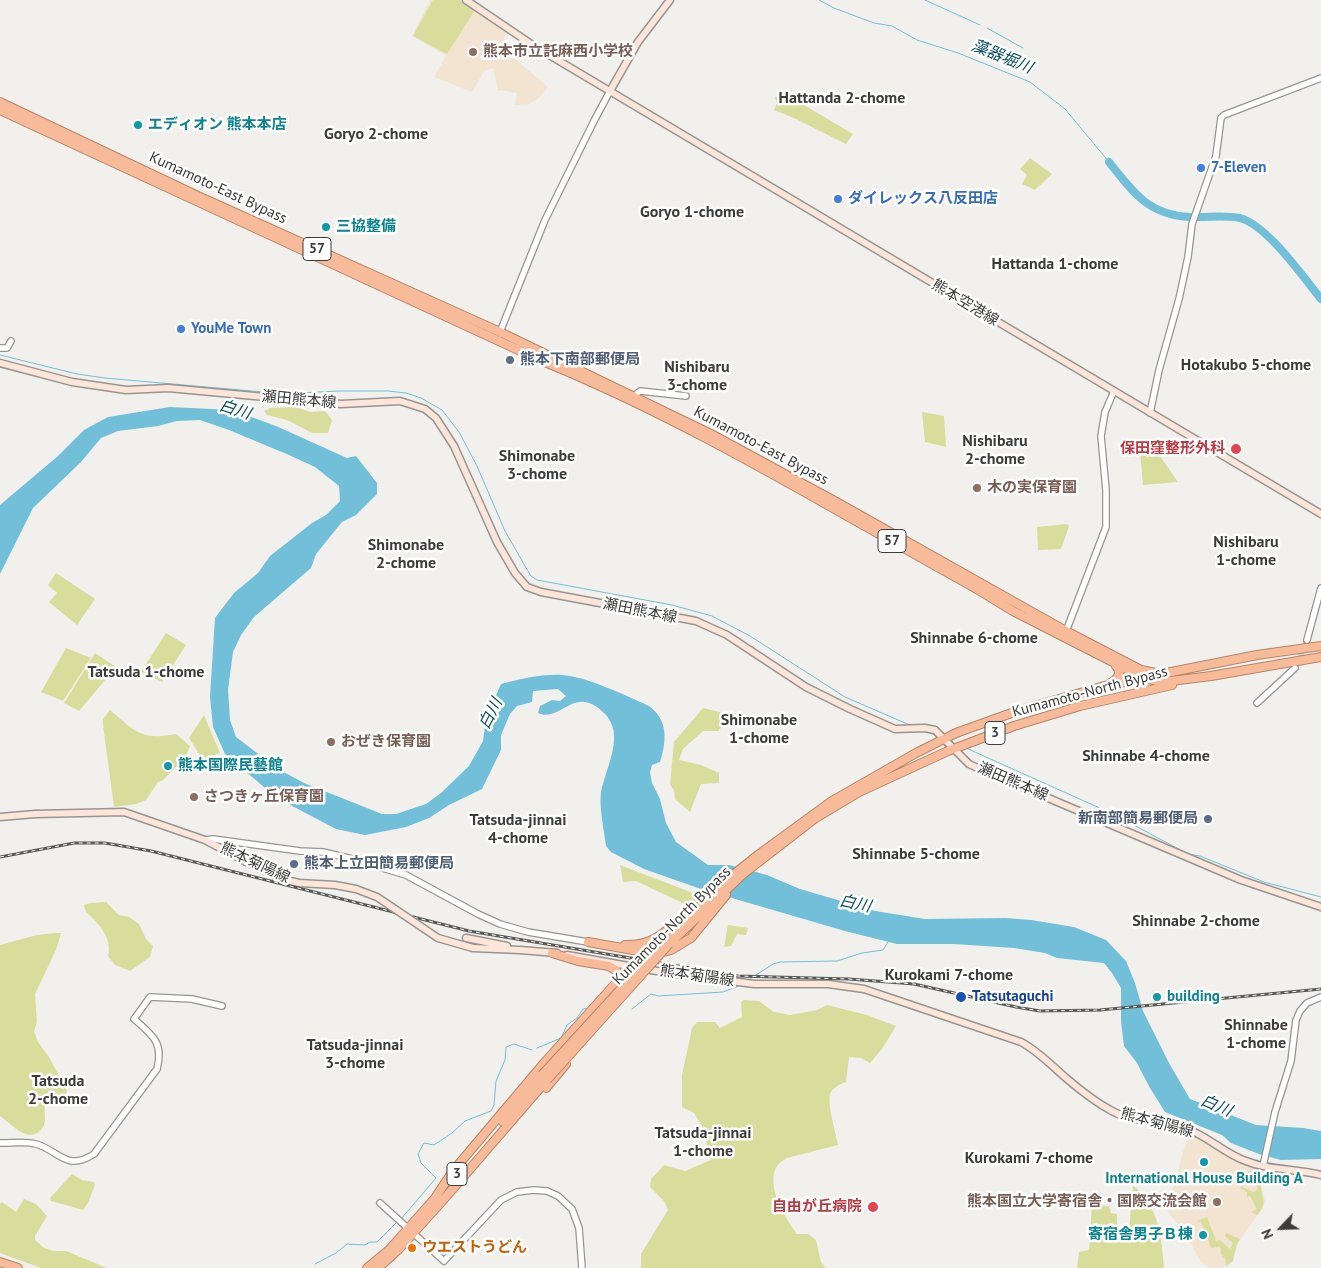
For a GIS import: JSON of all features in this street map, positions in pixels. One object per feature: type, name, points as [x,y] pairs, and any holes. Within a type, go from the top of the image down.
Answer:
[{"type":"highway","name":"Kumamoto-East Bypass","points":[[0,102],[198,196],[500,332],[749,454],[1065,634],[1116,666],[1141,678],[1163,682],[1211,676],[1321,657]]},
{"type":"highway","name":"Kumamoto-East Bypass","points":[[0,110],[540,360],[579,376],[745,458],[1013,611],[1141,670],[1161,674],[1257,655],[1321,646]]},
{"type":"highway","points":[[1132,665],[1141,678],[1139,688],[1133,694]]},
{"type":"highway","points":[[1105,686],[1116,680],[1119,671],[1116,666]]},
{"type":"highway","name":"Kumamoto-North Bypass","points":[[378,1268],[399,1249],[435,1198],[694,912],[723,883],[848,792],[945,738],[1017,711],[1105,686],[1161,674]]},
{"type":"highway","name":"Kumamoto-North Bypass","points":[[694,912],[795,830],[859,792],[954,749],[1080,706],[1211,676]]},
{"type":"highway","points":[[1014,702],[1017,711]]},
{"type":"highway","name":"3","points":[[588,942],[656,954],[678,947],[699,930],[743,874]]},
{"type":"highway","name":"3","points":[[588,942],[644,944],[661,936],[694,912]]},
{"type":"highway","points":[[435,1198],[453,1171],[545,1062],[616,983],[619,975],[617,971],[609,966],[578,961],[552,953]]},
{"type":"highway","points":[[490,1146],[520,1117],[650,970]]},
{"type":"highway","name":"Kumamoto-North Bypass","points":[[367,1268],[411,1231],[490,1146],[545,1077]]},
{"type":"highway","points":[[0,1262],[18,1268]]},
{"type":"main road","name":"熊本空港線","points":[[466,0],[534,46],[1321,514]]},
{"type":"main road","points":[[610,91],[638,42],[670,0]]},
{"type":"main road","name":"瀬田熊本線","points":[[0,363],[72,382],[126,390],[168,388],[341,404],[400,401],[425,409],[436,418],[445,432],[460,459],[497,542],[520,580],[527,587],[540,592],[696,621],[727,635],[797,682],[826,698],[895,729],[930,728],[940,733],[969,764],[995,776],[1241,880],[1321,907]]},
{"type":"main road","name":"熊本菊陽線","points":[[0,817],[35,814],[124,812],[206,840],[282,879],[356,889],[370,894],[438,938],[473,948],[552,953],[668,973],[754,984],[846,986],[885,996],[1021,1042],[1040,1055],[1088,1096],[1112,1111],[1133,1119],[1167,1122],[1186,1128],[1206,1137],[1244,1160],[1262,1166],[1307,1171],[1321,1175]]},
{"type":"main road","points":[[466,938],[520,950]]},
{"type":"street","points":[[1150,413],[1161,362],[1179,300],[1188,257],[1192,224],[1216,156],[1221,118],[1224,115],[1321,78]]},
{"type":"street","points":[[503,342],[500,332],[545,220],[610,91]]},
{"type":"street","points":[[0,348],[7,348],[11,341]]},
{"type":"street","points":[[634,396],[640,391],[686,396]]},
{"type":"street","points":[[1065,634],[1106,527],[1106,490],[1101,436],[1105,412],[1114,391]]},
{"type":"street","points":[[1307,640],[1321,588]]},
{"type":"street","points":[[1257,702],[1295,668]]},
{"type":"street","points":[[206,840],[213,838],[300,851],[323,852],[352,859],[406,874],[478,914],[500,924],[528,932],[588,942]]},
{"type":"street","points":[[0,1144],[30,1143],[39,1145],[69,1161],[84,1160],[94,1154],[158,1069],[159,1043],[134,1019],[150,997],[192,999],[222,1006]]},
{"type":"street","points":[[1262,1166],[1292,1053],[1298,1016],[1307,1003],[1321,997]]},
{"type":"street","points":[[380,1203],[444,1260],[501,1200],[522,1191],[541,1190],[558,1196],[572,1209],[579,1228],[582,1268]]},
{"type":"shaded area","name":"熊本市立託麻西小学校","points":[[430,0],[463,0],[506,30],[502,48],[548,87],[539,98],[529,104],[515,105],[517,93],[498,90],[493,68],[484,71],[472,92],[434,77],[446,56],[412,36]]},
{"type":"shaded area","name":"熊本国立大学寄宿舎・国際交流会館","points":[[1188,1134],[1222,1151],[1244,1165],[1263,1171],[1261,1186],[1265,1201],[1262,1209],[1238,1242],[1233,1261],[1221,1268],[1210,1268],[1201,1262],[1186,1234],[1167,1211]]},
{"type":"green space","points":[[433,0],[459,0],[475,10],[447,54],[413,36]]},
{"type":"green space","points":[[775,97],[788,98],[804,105],[853,134],[846,144],[774,110],[777,103]]},
{"type":"green space","points":[[1030,158],[1052,174],[1035,190],[1022,184],[1027,175],[1020,169]]},
{"type":"green space","points":[[295,407],[311,412],[325,411],[332,420],[328,433],[312,433],[287,420],[267,415],[264,411],[270,408]]},
{"type":"green space","points":[[922,412],[944,416],[946,447],[925,442]]},
{"type":"green space","points":[[1141,449],[1157,452],[1178,482],[1143,485]]},
{"type":"green space","points":[[1067,524],[1069,526],[1061,549],[1038,550],[1037,527]]},
{"type":"green space","points":[[56,573],[95,599],[77,625],[49,602],[57,593],[48,585]]},
{"type":"green space","points":[[166,633],[186,645],[162,682],[141,672]]},
{"type":"green space","points":[[66,648],[91,658],[63,701],[41,692]]},
{"type":"green space","points":[[95,653],[116,667],[79,711],[64,703]]},
{"type":"green space","points":[[703,708],[732,715],[718,731],[703,731],[683,749],[679,760],[701,765],[719,773],[719,783],[701,784],[690,812],[675,799],[674,790],[670,785],[674,742]]},
{"type":"green space","points":[[110,710],[139,732],[154,736],[176,734],[190,746],[185,758],[163,780],[158,782],[146,800],[136,804],[114,807],[103,725],[103,719]]},
{"type":"green space","points":[[204,715],[220,753],[203,760],[189,738]]},
{"type":"green space","points":[[620,865],[703,897],[691,907],[636,881],[623,882]]},
{"type":"green space","points":[[106,902],[119,915],[129,917],[139,924],[146,939],[153,946],[150,957],[130,971],[115,965],[108,956],[109,950],[106,937],[100,926],[86,912],[84,905]]},
{"type":"green space","points":[[728,925],[748,928],[746,935],[737,934],[731,946],[724,947]]},
{"type":"green space","points":[[61,933],[56,950],[35,994],[37,1022],[34,1031],[38,1042],[49,1057],[67,1091],[63,1100],[45,1100],[44,1125],[36,1134],[30,1135],[20,1131],[0,1116],[0,945],[37,935]]},
{"type":"green space","points":[[743,1000],[759,1001],[774,1012],[790,1015],[817,1010],[827,1005],[867,1015],[896,1026],[882,1049],[870,1063],[861,1058],[849,1057],[846,1082],[835,1088],[830,1094],[831,1111],[838,1145],[787,1158],[778,1165],[774,1173],[776,1194],[780,1206],[797,1234],[808,1234],[816,1240],[821,1262],[826,1268],[641,1268],[641,1254],[668,1210],[664,1201],[650,1187],[651,1179],[664,1165],[685,1171],[711,1160],[702,1126],[694,1113],[682,1107],[682,1075],[692,1028],[697,1022],[715,1022],[720,1028],[742,1017],[741,1002]]},
{"type":"green space","points":[[1263,1171],[1261,1188],[1263,1205],[1257,1215],[1251,1212],[1257,1209],[1250,1196],[1247,1197],[1247,1192],[1240,1190],[1242,1182],[1242,1187],[1253,1192],[1258,1189],[1251,1176],[1244,1178],[1247,1172]]},
{"type":"green space","points":[[72,1174],[82,1180],[94,1182],[95,1185],[83,1210],[51,1201],[50,1198]]},
{"type":"green space","points":[[1133,1185],[1154,1213],[1162,1244],[1164,1268],[1077,1268],[1079,1252],[1089,1250],[1092,1205],[1109,1206],[1111,1213],[1117,1214],[1117,1228],[1129,1230]]},
{"type":"green space","points":[[24,1199],[36,1204],[47,1216],[35,1236],[35,1240],[44,1248],[54,1251],[66,1251],[107,1268],[41,1268],[0,1253],[0,1204],[2,1202],[16,1212]]},
{"type":"green space","points":[[1207,1217],[1216,1241],[1220,1240],[1230,1249],[1233,1243],[1225,1236],[1226,1233],[1240,1239],[1233,1261],[1226,1266],[1226,1260],[1221,1254],[1220,1247],[1211,1248],[1200,1221],[1198,1222]]},
{"type":"water","name":"白川","points":[[170,407],[232,410],[276,426],[347,458],[356,456],[377,483],[377,494],[356,515],[342,522],[316,554],[311,568],[254,617],[241,635],[233,652],[228,690],[230,720],[236,737],[278,769],[304,783],[382,814],[396,814],[426,804],[441,793],[469,766],[483,741],[486,718],[501,684],[546,675],[571,676],[594,683],[649,706],[660,718],[665,738],[660,762],[652,765],[650,772],[652,783],[660,799],[666,823],[676,842],[708,865],[729,865],[767,875],[800,889],[875,911],[925,919],[1006,918],[1031,920],[1074,927],[1106,940],[1126,961],[1143,1011],[1169,1063],[1190,1099],[1256,1125],[1321,1131],[1321,1159],[1281,1160],[1259,1154],[1231,1143],[1222,1135],[1165,1112],[1137,1063],[1124,1046],[1121,1021],[1121,988],[1104,963],[1057,958],[1045,953],[1014,948],[954,944],[897,944],[845,931],[701,889],[644,869],[611,852],[606,846],[601,812],[601,792],[613,751],[614,731],[604,713],[588,703],[579,702],[550,714],[538,713],[540,706],[552,700],[560,701],[566,696],[558,689],[533,691],[532,702],[517,706],[510,714],[501,735],[501,750],[482,789],[449,805],[429,818],[406,827],[365,835],[336,829],[277,798],[225,754],[213,727],[210,697],[215,618],[234,593],[258,573],[270,556],[312,523],[326,515],[340,501],[339,486],[315,467],[229,430],[200,420],[177,421],[158,426],[118,431],[101,438],[81,462],[33,508],[0,574],[0,505],[58,456],[84,430],[108,417]]},
{"type":"waterway","name":"藻器堀川","points":[[819,0],[834,8],[874,23],[892,26],[917,40],[958,53],[1030,82],[1065,109],[1109,162]]},
{"type":"waterway","points":[[925,0],[980,25]]},
{"type":"waterway","points":[[987,28],[1023,48]]},
{"type":"waterway","points":[[1017,68],[1021,55]]},
{"type":"waterway","name":"藻器堀川","points":[[1109,162],[1134,192],[1152,207],[1163,212],[1190,217]]},
{"type":"waterway","name":"藻器堀川","points":[[1197,217],[1235,217],[1250,223],[1273,241],[1321,299]]},
{"type":"waterway","name":"白川","points":[[0,355],[77,374],[105,378],[263,392],[388,391],[406,393],[421,398],[442,410],[459,432],[477,466],[505,531],[531,576],[537,580],[672,605],[712,616],[750,636],[845,697],[912,726]]},
{"type":"waterway","points":[[925,731],[937,736]]},
{"type":"waterway","points":[[966,748],[1113,814],[1188,854],[1200,856],[1264,882],[1321,897]]},
{"type":"waterway","points":[[747,981],[773,964],[780,962],[837,961],[862,953],[883,950],[888,942]]},
{"type":"waterway","points":[[632,1009],[651,994],[658,996],[723,992],[739,986]]},
{"type":"waterway","points":[[537,1048],[561,1038],[567,1025],[577,1018],[583,1009],[587,1008]]},
{"type":"waterway","points":[[401,1219],[436,1178],[421,1163],[418,1154],[424,1143],[434,1145],[452,1133],[465,1121],[491,1111],[494,1105],[496,1081],[505,1060],[506,1047],[514,1044],[532,1050]]},
{"type":"waterway","points":[[315,1264],[336,1253],[347,1244],[365,1245],[370,1242],[377,1242],[398,1221]]},
{"type":"tunnel","points":[[1297,664],[1307,640]]},
{"type":"railway","points":[[0,857],[74,843],[105,843],[151,851],[469,931],[738,976],[849,979],[914,984],[1040,1011],[1100,1010],[1321,989]]},
{"type":"place","name":"熊本市立託麻西小学校","points":[[473,52]]},
{"type":"place","name":"エディオン 熊本本店","points":[[138,125]]},
{"type":"place","name":"7-Eleven","points":[[1201,168]]},
{"type":"place","name":"ダイレックス八反田店","points":[[838,199]]},
{"type":"place","name":"三協整備","points":[[326,227]]},
{"type":"place","name":"YouMe Town","points":[[181,329]]},
{"type":"place","name":"熊本下南部郵便局","points":[[510,360]]},
{"type":"place","name":"保田窪整形外科","points":[[1236,449]]},
{"type":"place","name":"木の実保育園","points":[[977,488]]},
{"type":"place","name":"おぜき保育園","points":[[331,742]]},
{"type":"place","name":"熊本国際民藝館","points":[[168,766]]},
{"type":"place","name":"さつきヶ丘保育園","points":[[194,797]]},
{"type":"place","name":"新南部簡易郵便局","points":[[1208,819]]},
{"type":"place","name":"熊本上立田簡易郵便局","points":[[294,864]]},
{"type":"place","name":"Tatsutaguchi","points":[[961,997]]},
{"type":"place","name":"building","points":[[1157,997]]},
{"type":"place","name":"International House Building A","points":[[1204,1162]]},
{"type":"place","name":"熊本国立大学寄宿舎・国際交流会館","points":[[1217,1202]]},
{"type":"place","name":"自由が丘病院","points":[[873,1207]]},
{"type":"place","name":"寄宿舎男子Ｂ棟","points":[[1203,1235]]},
{"type":"place","name":"ウエストうどん","points":[[412,1248]]},
{"type":"district","name":"Hattanda 2-chome","points":[[842,98]]},
{"type":"district","name":"Goryo 2-chome","points":[[376,134]]},
{"type":"district","name":"Goryo 1-chome","points":[[692,212]]},
{"type":"district","name":"Hattanda 1-chome","points":[[1055,264]]},
{"type":"district","name":"Hotakubo 5-chome","points":[[1246,365]]},
{"type":"district","name":"Nishibaru 3-chome","points":[[697,376]]},
{"type":"district","name":"Nishibaru 2-chome","points":[[995,450]]},
{"type":"district","name":"Shimonabe 3-chome","points":[[537,465]]},
{"type":"district","name":"Nishibaru 1-chome","points":[[1246,551]]},
{"type":"district","name":"Shimonabe 2-chome","points":[[406,554]]},
{"type":"district","name":"Shinnabe 6-chome","points":[[974,638]]},
{"type":"district","name":"Tatsuda 1-chome","points":[[146,672]]},
{"type":"district","name":"Shimonabe 1-chome","points":[[759,729]]},
{"type":"district","name":"Shinnabe 4-chome","points":[[1146,756]]},
{"type":"district","name":"Tatsuda-jinnai 4-chome","points":[[518,829]]},
{"type":"district","name":"Shinnabe 5-chome","points":[[916,854]]},
{"type":"district","name":"Shinnabe 2-chome","points":[[1196,921]]},
{"type":"district","name":"Kurokami 7-chome","points":[[949,975]]},
{"type":"district","name":"Shinnabe 1-chome","points":[[1256,1034]]},
{"type":"district","name":"Tatsuda-jinnai 3-chome","points":[[355,1054]]},
{"type":"district","name":"Tatsuda 2-chome","points":[[58,1090]]},
{"type":"district","name":"Tatsuda-jinnai 1-chome","points":[[703,1142]]},
{"type":"district","name":"Kurokami 7-chome","points":[[1029,1158]]}]
